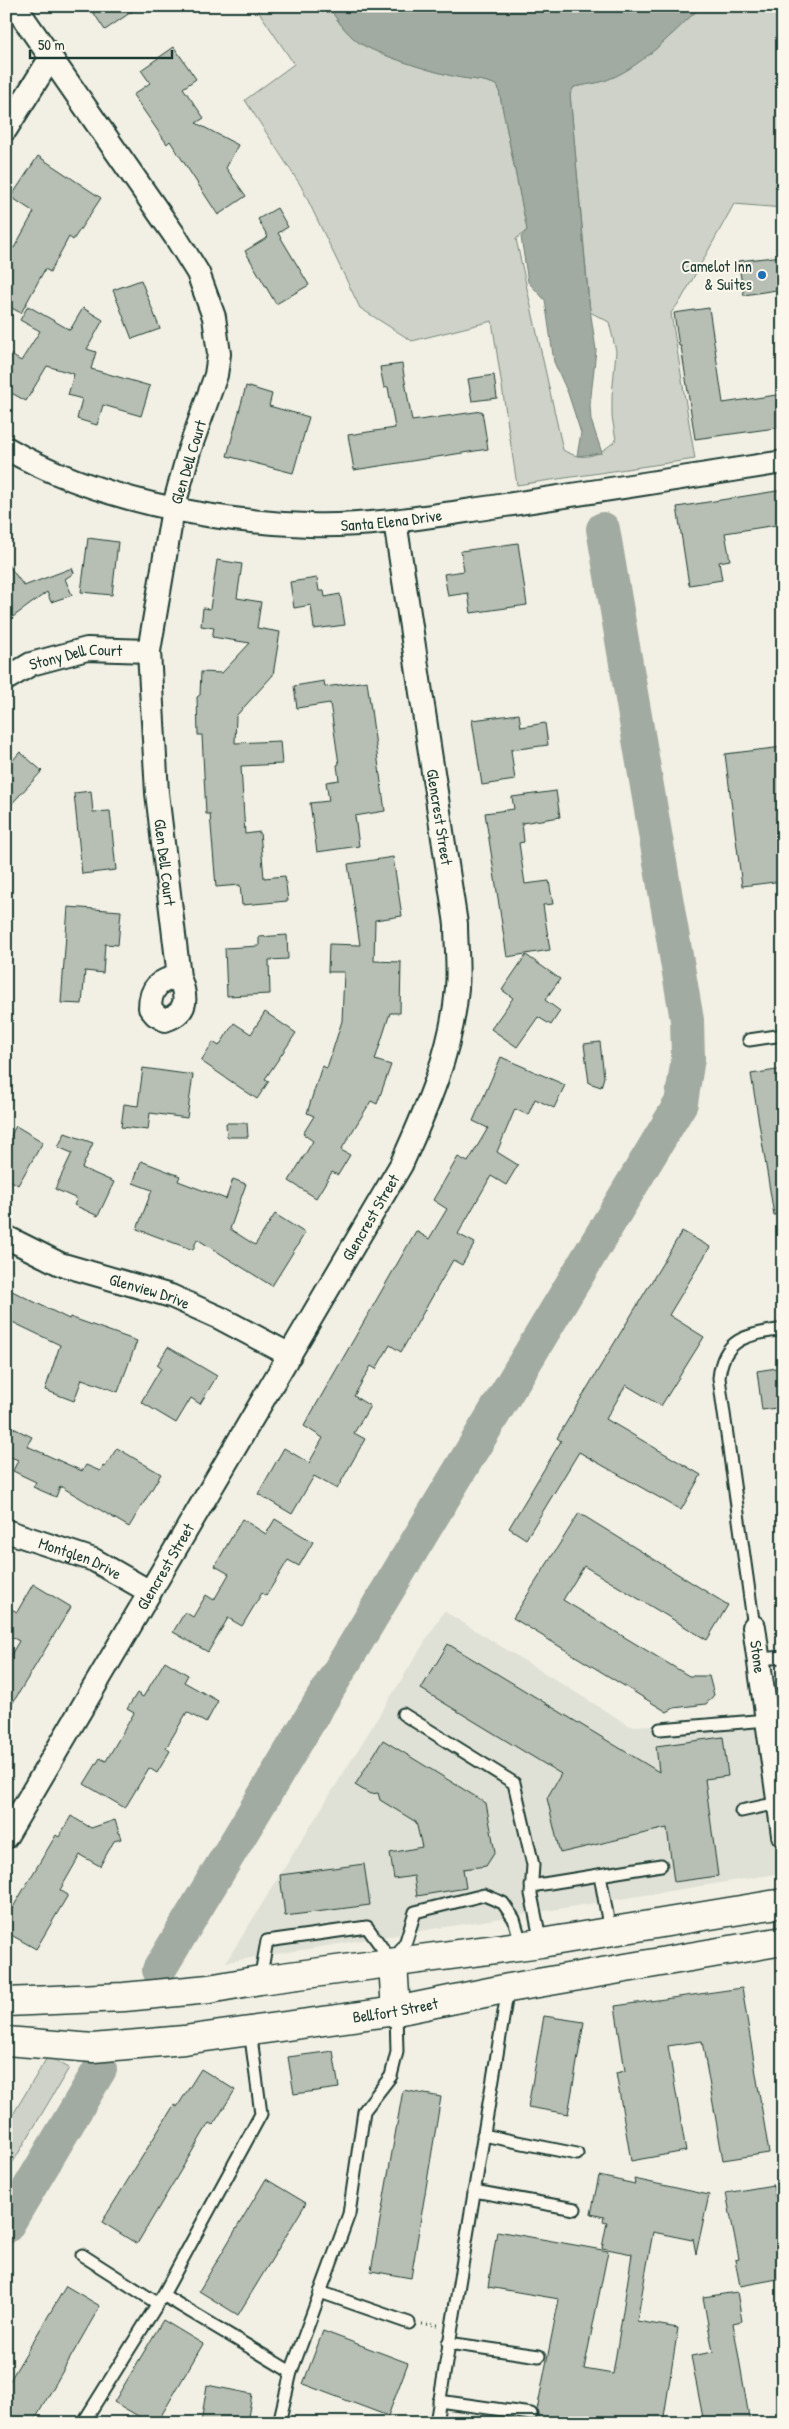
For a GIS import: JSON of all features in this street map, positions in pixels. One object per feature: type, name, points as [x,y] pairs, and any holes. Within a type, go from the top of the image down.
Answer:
[{"type":"main road","points":[[6,2002],[124,1998],[209,1990],[260,1980],[531,1945],[783,1903]]},
{"type":"main road","name":"Bellfort Street","points":[[6,2041],[93,2048],[184,2040],[396,2011],[508,1988],[783,1941]]},
{"type":"main road","points":[[393,1963],[396,2011]]},
{"type":"street","name":"Glen Dell Court","points":[[15,6],[50,59],[175,236],[198,274],[214,317],[219,354],[216,375],[190,450],[173,509],[149,651],[157,793],[179,977]]},
{"type":"street","points":[[6,129],[50,59]]},
{"type":"street","name":"Santa Elena Drive","points":[[6,448],[24,458],[95,488],[173,509],[309,525],[395,521],[783,462]]},
{"type":"street","name":"Glencrest Street","points":[[6,1837],[401,1165],[425,1113],[448,1047],[457,988],[456,924],[395,521]]},
{"type":"street","name":"Stony Dell Court","points":[[6,679],[31,664],[87,649],[149,651]]},
{"type":"street","name":"Glenview Drive","points":[[6,1237],[60,1264],[171,1296],[220,1318],[290,1355]]},
{"type":"street","name":"Montglen Drive","points":[[6,1531],[94,1560],[150,1592]]},
{"type":"street","name":"Stone","points":[[754,1627],[781,1820]]},
{"type":"lane","points":[[749,1040],[783,1035]]},
{"type":"lane","points":[[754,1627],[719,1378],[721,1361],[732,1345],[750,1334],[783,1329]]},
{"type":"lane","points":[[759,1659],[783,1657]]},
{"type":"lane","points":[[403,1714],[514,1783],[533,1866],[531,1945]]},
{"type":"lane","points":[[660,1729],[767,1720]]},
{"type":"lane","points":[[741,1811],[781,1820]]},
{"type":"lane","points":[[531,1886],[661,1865]]},
{"type":"lane","points":[[600,1875],[610,1931]]},
{"type":"lane","points":[[260,1980],[267,1941],[366,1927],[393,1963],[406,1941],[415,1912],[484,1896],[502,1904],[531,1945]]},
{"type":"lane","points":[[436,2423],[450,2326],[508,1988]]},
{"type":"lane","points":[[280,2423],[291,2372],[349,2214],[364,2111],[391,2076],[396,2052],[396,2011]]},
{"type":"lane","points":[[83,2423],[160,2299],[261,2114],[250,2030]]},
{"type":"lane","points":[[483,2135],[577,2154]]},
{"type":"lane","points":[[474,2191],[575,2208]]},
{"type":"lane","points":[[82,2255],[291,2372]]},
{"type":"lane","points":[[320,2292],[409,2323]]},
{"type":"lane","points":[[448,2344],[539,2356]]},
{"type":"lane","points":[[439,2401],[531,2414]]},
{"type":"path","points":[[409,2323],[450,2326]]},
{"type":"shaded area","points":[[255,6],[329,6],[345,30],[358,42],[367,47],[420,67],[457,77],[488,82],[498,86],[527,230],[516,239],[563,450],[577,456],[591,456],[610,446],[616,440],[612,417],[612,396],[616,351],[609,322],[590,312],[570,94],[574,87],[600,82],[629,69],[655,50],[702,6],[783,6],[783,208],[734,204],[681,300],[671,313],[695,459],[517,485],[492,321],[412,341],[360,308],[301,186],[245,100],[294,64]]},
{"type":"shaded area","points":[[329,6],[702,6],[655,50],[629,69],[601,82],[574,87],[570,94],[588,295],[596,350],[590,405],[591,420],[602,453],[577,456],[581,433],[568,393],[554,362],[545,300],[528,282],[521,237],[527,230],[498,86],[488,82],[457,77],[420,67],[367,47],[358,42],[345,30]]},
{"type":"shaded area","points":[[444,1611],[630,1726],[783,1719],[783,1873],[226,1962]]},
{"type":"shaded area","points":[[48,2056],[69,2068],[6,2174],[6,2126]]},
{"type":"building","points":[[89,6],[140,6],[105,30]]},
{"type":"building","points":[[174,47],[196,79],[183,88],[204,118],[196,123],[238,145],[226,168],[246,196],[218,215],[170,141],[167,144],[133,95],[150,83],[141,70]]},
{"type":"building","points":[[38,156],[101,198],[73,240],[69,237],[50,272],[45,269],[21,313],[6,305],[6,244],[14,248],[34,212],[11,197]]},
{"type":"building","points":[[277,208],[288,227],[278,233],[309,285],[276,304],[245,251],[268,237],[258,219]]},
{"type":"building","name":"Camelot Inn & Suites","points":[[783,256],[783,289],[744,295],[738,261]]},
{"type":"building","points":[[141,280],[160,329],[132,339],[113,290]]},
{"type":"building","points":[[28,306],[70,330],[83,308],[103,320],[87,349],[96,352],[91,369],[150,386],[141,416],[103,405],[97,425],[77,419],[82,399],[68,395],[74,374],[47,366],[26,401],[6,390],[6,352],[21,361],[40,331],[20,320]]},
{"type":"building","points":[[709,308],[723,403],[783,394],[783,427],[695,439],[674,313]]},
{"type":"building","points":[[402,364],[412,421],[482,411],[488,449],[354,470],[348,435],[395,428],[388,387],[384,388],[380,367]]},
{"type":"building","points":[[494,375],[497,398],[472,401],[468,379]]},
{"type":"building","points":[[246,386],[272,394],[269,406],[309,417],[293,473],[227,456]]},
{"type":"building","points":[[783,490],[783,524],[725,533],[730,560],[719,562],[722,580],[689,585],[677,507]]},
{"type":"building","points":[[88,538],[118,542],[112,595],[81,592]]},
{"type":"building","points":[[518,543],[527,605],[471,613],[468,593],[448,596],[444,574],[464,571],[461,551]]},
{"type":"building","points":[[217,560],[242,564],[237,598],[261,602],[257,628],[280,632],[273,675],[236,716],[235,743],[280,741],[282,764],[241,766],[245,834],[260,832],[264,878],[285,876],[288,901],[242,905],[240,885],[216,887],[210,814],[206,814],[202,735],[198,735],[197,697],[200,695],[201,672],[222,673],[250,643],[212,637],[214,628],[201,626],[203,608],[210,609]]},
{"type":"building","points":[[6,562],[24,586],[72,568],[74,573],[65,579],[72,595],[51,602],[47,592],[6,622]]},
{"type":"building","points":[[317,578],[319,591],[324,591],[325,597],[340,594],[345,625],[314,629],[311,605],[294,608],[290,582]]},
{"type":"building","points":[[324,681],[325,687],[367,681],[385,811],[355,816],[359,846],[317,852],[310,803],[329,801],[326,782],[339,780],[337,765],[339,764],[330,703],[297,708],[294,686]]},
{"type":"building","points":[[519,714],[521,727],[545,723],[548,745],[511,750],[515,780],[482,785],[472,720]]},
{"type":"building","points":[[783,747],[783,881],[742,886],[725,754]]},
{"type":"building","points":[[20,752],[42,771],[6,810],[6,768]]},
{"type":"building","points":[[91,791],[93,812],[110,811],[116,870],[82,874],[74,793]]},
{"type":"building","points":[[556,791],[560,817],[522,823],[524,842],[519,843],[525,884],[549,881],[553,904],[543,905],[550,950],[507,957],[485,813],[514,809],[512,797]]},
{"type":"building","points":[[393,857],[402,916],[375,920],[374,961],[401,962],[400,1013],[390,1013],[375,1060],[391,1065],[377,1104],[371,1101],[341,1150],[350,1155],[338,1175],[332,1172],[316,1198],[289,1181],[313,1141],[303,1134],[314,1116],[307,1113],[322,1066],[327,1068],[342,1021],[344,972],[328,972],[329,944],[360,945],[348,864]]},
{"type":"building","points":[[68,907],[121,911],[118,945],[105,944],[103,973],[85,971],[82,1004],[61,1003]]},
{"type":"building","points":[[287,935],[288,959],[269,960],[270,994],[227,996],[225,948],[259,946],[259,937]]},
{"type":"building","points":[[526,955],[560,979],[545,1000],[560,1011],[551,1025],[538,1017],[517,1047],[491,1029],[513,998],[502,990]]},
{"type":"building","points":[[265,1012],[296,1033],[265,1079],[269,1081],[257,1099],[201,1061],[213,1042],[219,1046],[234,1023],[251,1034]]},
{"type":"building","points":[[600,1042],[604,1077],[601,1087],[589,1083],[584,1044]]},
{"type":"building","points":[[501,1057],[565,1085],[554,1108],[535,1099],[528,1115],[515,1109],[497,1152],[518,1165],[506,1185],[491,1176],[458,1234],[475,1243],[462,1265],[453,1260],[401,1352],[390,1345],[376,1369],[371,1366],[354,1396],[370,1406],[354,1433],[365,1439],[337,1489],[314,1476],[292,1514],[258,1494],[284,1448],[309,1463],[323,1438],[304,1426],[416,1231],[429,1239],[447,1209],[433,1200],[458,1157],[468,1162],[488,1128],[473,1121]]},
{"type":"building","points":[[143,1068],[193,1075],[187,1118],[150,1113],[148,1130],[121,1127],[124,1104],[138,1106]]},
{"type":"building","points":[[783,1069],[783,1214],[774,1215],[751,1074]]},
{"type":"building","points":[[226,1123],[247,1123],[248,1137],[227,1137]]},
{"type":"building","points":[[16,1126],[43,1142],[18,1185],[6,1178],[6,1144]]},
{"type":"building","points":[[65,1133],[93,1143],[82,1168],[114,1182],[98,1216],[74,1205],[77,1199],[55,1189],[72,1153],[58,1147]]},
{"type":"building","points":[[141,1161],[180,1176],[178,1181],[226,1199],[233,1179],[246,1184],[230,1229],[255,1245],[275,1214],[305,1233],[272,1286],[197,1239],[193,1250],[137,1229],[152,1190],[133,1183]]},
{"type":"building","points":[[682,1231],[710,1247],[669,1315],[704,1337],[661,1406],[626,1385],[606,1419],[701,1475],[681,1510],[579,1452],[526,1539],[509,1528],[561,1441],[557,1438]]},
{"type":"building","points":[[6,1288],[69,1319],[70,1317],[137,1341],[118,1392],[82,1379],[74,1401],[45,1390],[60,1345],[6,1319]]},
{"type":"building","points":[[168,1347],[217,1376],[200,1404],[191,1398],[176,1423],[141,1402],[161,1368],[157,1365]]},
{"type":"building","points":[[783,1367],[783,1407],[762,1410],[757,1371]]},
{"type":"building","points":[[11,1427],[32,1437],[27,1446],[82,1471],[86,1465],[100,1471],[103,1466],[105,1467],[117,1448],[161,1474],[129,1527],[60,1486],[56,1497],[33,1487],[36,1482],[13,1471],[18,1460],[6,1455],[6,1438]]},
{"type":"building","points":[[579,1513],[728,1605],[707,1640],[584,1566],[563,1600],[689,1676],[709,1676],[714,1695],[706,1704],[674,1708],[667,1712],[513,1618]]},
{"type":"building","points":[[242,1519],[266,1534],[275,1519],[313,1542],[299,1566],[288,1560],[266,1596],[262,1593],[242,1626],[228,1618],[208,1652],[173,1632],[185,1612],[193,1617],[206,1595],[214,1600],[229,1574],[215,1566]]},
{"type":"building","points":[[33,1584],[71,1607],[6,1714],[6,1663],[19,1641],[6,1634],[6,1606],[17,1612]]},
{"type":"building","points":[[448,1644],[659,1772],[656,1746],[723,1737],[728,1776],[705,1779],[718,1876],[674,1882],[667,1828],[560,1853],[547,1798],[561,1774],[421,1689]]},
{"type":"building","points":[[165,1661],[188,1675],[184,1682],[218,1701],[206,1723],[187,1712],[166,1748],[170,1751],[157,1773],[149,1768],[125,1808],[84,1784],[100,1758],[106,1761],[134,1713],[127,1709],[137,1693],[143,1697]]},
{"type":"building","points":[[383,1740],[486,1803],[495,1852],[486,1866],[463,1869],[466,1888],[417,1896],[414,1876],[394,1879],[390,1853],[422,1847],[416,1822],[380,1800],[378,1793],[370,1794],[355,1785]]},
{"type":"building","points":[[71,1816],[91,1828],[115,1820],[121,1839],[114,1841],[100,1866],[80,1855],[60,1890],[68,1895],[36,1949],[6,1932],[6,1919],[56,1835],[59,1837]]},
{"type":"building","points":[[364,1864],[370,1905],[285,1916],[280,1875]]},
{"type":"building","points":[[742,1988],[769,2153],[723,2160],[702,2041],[668,2046],[686,2151],[631,2161],[616,2073],[625,2071],[615,2006]]},
{"type":"building","points":[[544,2016],[584,2022],[568,2114],[528,2107]]},
{"type":"building","points":[[333,2051],[339,2088],[294,2094],[288,2057]]},
{"type":"building","points":[[201,2069],[235,2090],[213,2125],[209,2123],[137,2244],[102,2222],[174,2105],[177,2107]]},
{"type":"building","points":[[403,2090],[441,2097],[411,2278],[371,2271]]},
{"type":"building","points":[[599,2176],[635,2184],[634,2179],[709,2195],[696,2254],[693,2238],[692,2240],[653,2232],[637,2321],[678,2328],[663,2423],[535,2423],[538,2416],[537,2410],[559,2299],[488,2287],[497,2231],[608,2251],[584,2369],[613,2374],[632,2254],[602,2248],[607,2222],[603,2221],[604,2217],[591,2214]]},
{"type":"building","points":[[266,2179],[306,2203],[238,2315],[199,2291]]},
{"type":"building","points":[[773,2185],[783,2239],[783,2278],[740,2286],[735,2260],[739,2259],[726,2193]]},
{"type":"building","points":[[66,2286],[100,2306],[33,2423],[6,2423],[6,2387]]},
{"type":"building","points":[[737,2292],[742,2321],[733,2323],[750,2423],[704,2423],[691,2356],[713,2352],[703,2297]]},
{"type":"building","points":[[163,2320],[203,2344],[157,2423],[150,2423],[114,2402]]},
{"type":"building","points":[[323,2331],[408,2363],[388,2416],[303,2384]]},
{"type":"building","points":[[207,2385],[252,2394],[247,2423],[201,2423]]},
{"type":"waterway","points":[[159,1970],[681,1103],[688,1058],[687,1020],[603,529]]},
{"type":"waterway","points":[[6,2227],[100,2069]]},
{"type":"place","name":"Camelot Inn & Suites","points":[[762,275]]}]
